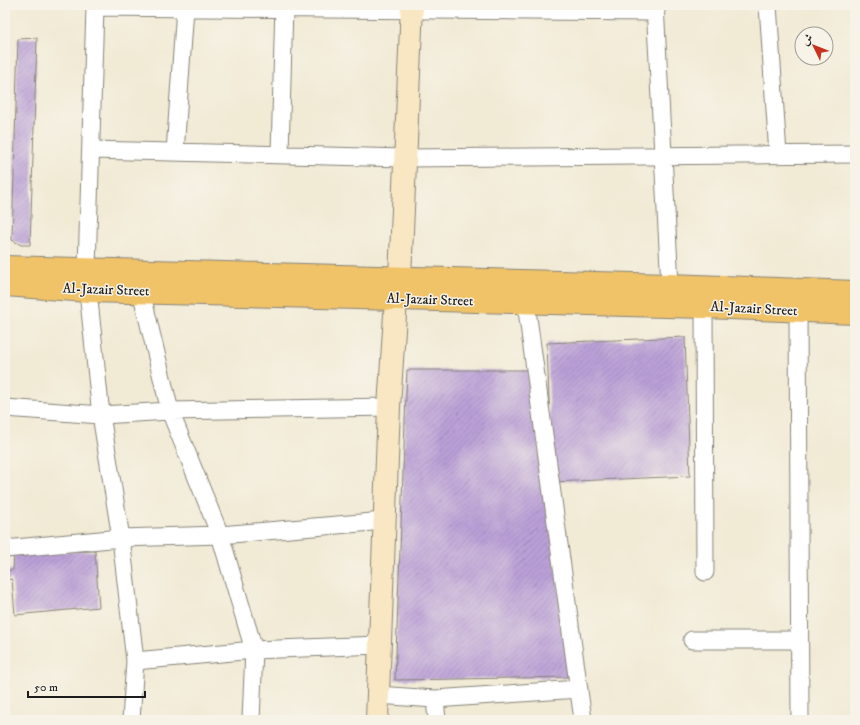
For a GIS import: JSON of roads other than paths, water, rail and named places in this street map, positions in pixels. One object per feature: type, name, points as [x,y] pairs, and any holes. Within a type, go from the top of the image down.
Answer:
[{"type":"main road","name":"Al-Jazair Street","points":[[5,267],[87,268],[670,285],[855,292]]},
{"type":"main road","name":"Al-Jazair Street","points":[[5,285],[88,291],[141,291],[704,307],[855,313]]},
{"type":"street","points":[[768,5],[778,155]]},
{"type":"street","points":[[87,268],[95,7],[656,8],[670,285]]},
{"type":"street","points":[[280,154],[284,7]]},
{"type":"street","points":[[400,278],[412,7]]},
{"type":"street","points":[[175,152],[184,8]]},
{"type":"street","points":[[91,150],[405,158],[855,154]]},
{"type":"street","points":[[88,291],[101,415],[121,538],[135,661],[131,720]]},
{"type":"street","points":[[141,291],[170,411],[220,535],[254,650],[251,720]]},
{"type":"street","points":[[377,720],[389,407],[396,299]]},
{"type":"street","points":[[526,303],[583,720]]},
{"type":"street","points":[[704,307],[705,572]]},
{"type":"street","points":[[798,311],[800,720]]},
{"type":"street","points":[[5,408],[101,415],[170,411],[389,407]]},
{"type":"street","points":[[5,549],[121,538],[220,535],[384,521]]},
{"type":"street","points":[[692,640],[799,640]]},
{"type":"street","points":[[135,661],[254,650],[379,644]]},
{"type":"street","points":[[378,695],[435,699],[579,689]]},
{"type":"street","points":[[435,699],[437,720]]}]
